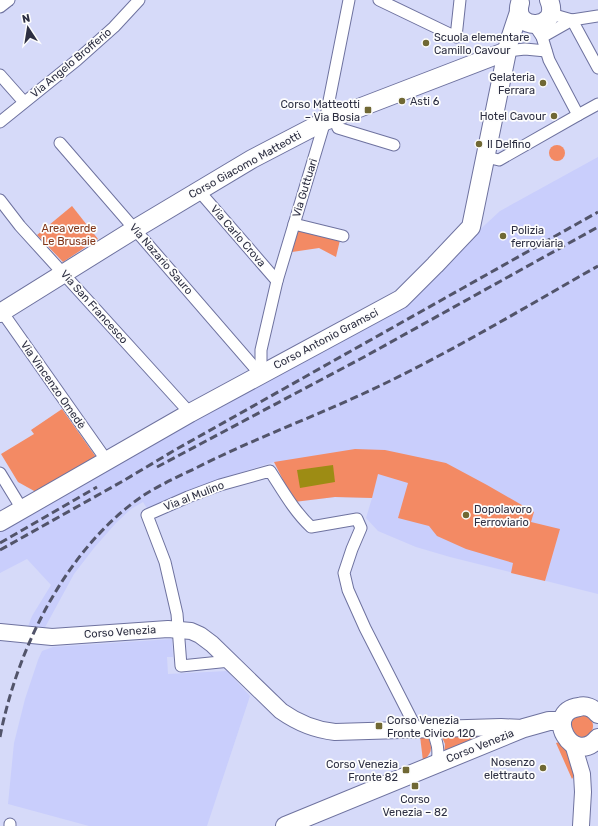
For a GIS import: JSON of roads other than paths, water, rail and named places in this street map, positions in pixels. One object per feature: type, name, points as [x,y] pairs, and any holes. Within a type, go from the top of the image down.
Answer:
[{"type":"main road","points":[[525,15],[544,22],[552,5]]},
{"type":"main road","name":"Corso Antonio Gramsci","points":[[0,522],[190,413],[401,299],[471,227],[508,46],[525,15]]},
{"type":"main road","name":"Corso Giacomo Matteotti","points":[[1,311],[252,159],[330,119],[508,46]]},
{"type":"main road","points":[[593,708],[576,707],[570,710],[562,721],[562,728],[567,740],[573,744],[580,746],[594,741]]},
{"type":"main road","name":"Corso Venezia","points":[[285,826],[524,728],[549,721],[562,721]]},
{"type":"street","points":[[0,7],[8,0]]},
{"type":"street","name":"Via Angelo Brofferio","points":[[0,122],[77,60],[114,27],[139,0]]},
{"type":"street","name":"Via Guttuari","points":[[260,375],[261,350],[277,281],[294,224],[330,119],[349,0]]},
{"type":"street","points":[[379,0],[456,37],[460,0]]},
{"type":"street","points":[[552,5],[572,20],[598,68]]},
{"type":"street","points":[[525,15],[572,20],[598,16]]},
{"type":"street","points":[[525,15],[546,51],[549,60],[578,115]]},
{"type":"street","points":[[508,46],[546,51]]},
{"type":"street","points":[[0,75],[24,102]]},
{"type":"street","points":[[486,157],[499,160],[598,104]]},
{"type":"street","points":[[330,119],[338,128],[394,145]]},
{"type":"street","name":"Via Nazario Sauro","points":[[60,143],[260,375]]},
{"type":"street","name":"Via Carlo Crova","points":[[200,191],[277,281]]},
{"type":"street","name":"Via San Francesco","points":[[0,200],[20,226],[190,413]]},
{"type":"street","points":[[294,224],[343,236]]},
{"type":"street","name":"Via Vincenzo Omedè","points":[[1,311],[106,461]]},
{"type":"street","name":"Via al Mulino","points":[[230,661],[181,666],[177,614],[165,562],[147,515],[220,485],[270,470],[289,501],[311,527],[357,518],[361,528]]},
{"type":"street","points":[[0,473],[22,509]]},
{"type":"street","name":"Corso Venezia","points":[[361,528],[344,574],[348,590],[365,628],[424,730],[436,738],[438,745],[437,764]]},
{"type":"street","name":"Corso Venezia","points":[[0,632],[52,637],[163,629],[191,631],[200,635],[212,644],[281,711],[306,726],[323,731],[336,732],[501,727],[524,728]]},
{"type":"street","points":[[582,774],[594,741]]},
{"type":"street","points":[[573,744],[582,774],[583,792],[581,826]]},
{"type":"railway","points":[[0,550],[598,212]]},
{"type":"railway","points":[[157,467],[364,357],[598,227]]},
{"type":"railway","points":[[0,737],[8,703],[19,669],[33,635],[50,602],[69,571],[91,542],[116,517],[144,495],[162,484],[237,448],[347,401],[398,377],[485,331],[598,266]]},
{"type":"railway","points":[[0,543],[97,487]]},
{"type":"place","name":"Scuola elementare Camillo Cavour","points":[[426,43]]},
{"type":"place","name":"Gelateria Ferrara","points":[[543,83]]},
{"type":"place","name":"Asti 6","points":[[402,101]]},
{"type":"place","name":"Corso Matteotti – Via Bosia","points":[[368,110]]},
{"type":"place","name":"Hotel Cavour","points":[[554,116]]},
{"type":"place","name":"Il Delfino","points":[[479,144]]},
{"type":"place","name":"Polizia ferroviaria","points":[[503,236]]},
{"type":"place","name":"Dopolavoro Ferroviario","points":[[466,515]]},
{"type":"place","name":"Corso Venezia Fronte Civico 120","points":[[379,726]]},
{"type":"place","name":"Nosenzo elettrauto","points":[[543,768]]},
{"type":"place","name":"Corso Venezia Fronte 82","points":[[406,770]]},
{"type":"place","name":"Corso Venezia – 82","points":[[415,786]]},
{"type":"park label","name":"Area verde Le Brusaie","points":[[69,234]]}]
